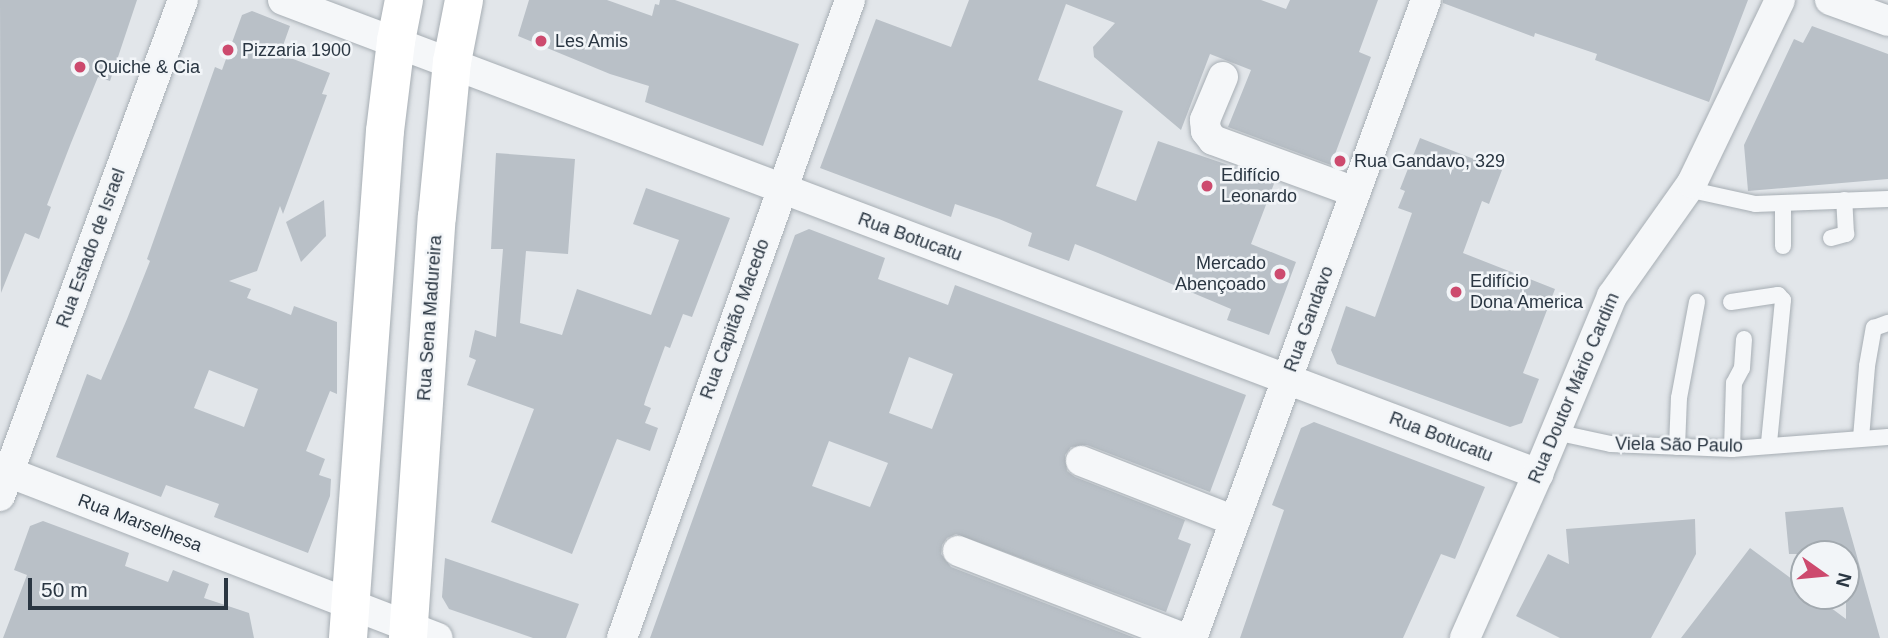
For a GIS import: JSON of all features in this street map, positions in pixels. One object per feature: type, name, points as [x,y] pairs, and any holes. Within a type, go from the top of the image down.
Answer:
[{"type":"main road","points":[[349,621],[385,131],[404,0]]},
{"type":"main road","name":"Rua Sena Madureira","points":[[418,634],[437,217],[452,62],[464,0]]},
{"type":"street","name":"Rua Estado de Israel","points":[[3,479],[183,0]]},
{"type":"street","name":"Rua Botucatu","points":[[283,0],[1538,474]]},
{"type":"street","name":"Rua Capitão Macedo","points":[[622,638],[850,0]]},
{"type":"street","name":"Rua Gandavo","points":[[1192,638],[1426,0]]},
{"type":"street","name":"Rua Doutor Mário Cardim","points":[[1465,638],[1538,474],[1612,296],[1688,189],[1780,0]]},
{"type":"street","points":[[1830,0],[1888,21]]},
{"type":"street","points":[[1223,77],[1205,120],[1206,131],[1213,140],[1355,192]]},
{"type":"street","points":[[1081,461],[1235,521]]},
{"type":"street","name":"Rua Marselhesa","points":[[3,479],[349,621],[418,634]]},
{"type":"street","points":[[958,551],[1185,638]]},
{"type":"lane","points":[[1688,189],[1755,204],[1888,199]]},
{"type":"lane","points":[[1831,238],[1846,233],[1844,200]]},
{"type":"lane","points":[[1783,205],[1783,246]]},
{"type":"lane","points":[[1731,302],[1778,295],[1783,300],[1769,444]]},
{"type":"lane","points":[[1677,447],[1679,398],[1697,302]]},
{"type":"lane","points":[[1861,438],[1867,366],[1874,326],[1888,323]]},
{"type":"lane","points":[[1734,383],[1742,368],[1744,339]]},
{"type":"lane","points":[[1728,363],[1734,383],[1732,449]]},
{"type":"lane","name":"Viela São Paulo","points":[[1555,432],[1611,444],[1732,449],[1769,444],[1888,437]]},
{"type":"building","points":[[0,0],[137,0],[110,81],[98,77],[47,205],[51,207],[39,239],[25,233],[1,293]]},
{"type":"building","points":[[529,0],[607,0],[652,16],[655,4],[659,5],[660,0],[675,0],[799,44],[763,146],[645,102],[649,86],[610,74],[518,36]]},
{"type":"building","points":[[969,0],[1261,0],[1286,9],[1290,0],[1378,0],[1359,52],[1371,57],[1331,165],[1228,127],[1251,70],[1210,54],[1181,130],[1094,57],[1093,47],[1115,23],[1066,4],[1038,80],[1123,111],[1096,186],[1136,201],[1158,141],[1275,181],[1251,244],[1296,262],[1269,335],[1227,320],[1231,309],[1075,244],[1069,261],[1028,246],[1032,233],[999,219],[955,204],[951,217],[820,168],[876,19],[951,47]]},
{"type":"building","points":[[1443,0],[1748,0],[1709,102],[1595,60],[1597,54],[1535,33],[1534,37],[1443,3]]},
{"type":"building","points":[[252,11],[290,26],[280,54],[330,73],[322,94],[327,95],[283,214],[280,206],[257,271],[229,281],[251,289],[247,298],[291,315],[294,306],[337,322],[337,394],[330,391],[306,451],[325,459],[319,475],[331,479],[330,496],[308,553],[214,517],[219,504],[166,485],[161,497],[56,457],[87,374],[101,380],[127,319],[150,261],[147,259],[215,67],[222,70],[242,15]],"holes":[[[209,370],[258,389],[244,427],[194,408]]]},
{"type":"building","points":[[1812,26],[1888,54],[1888,179],[1748,191],[1744,145],[1794,39],[1803,43]]},
{"type":"building","points":[[1420,138],[1502,170],[1489,204],[1482,201],[1463,253],[1555,289],[1523,373],[1539,379],[1522,423],[1510,427],[1337,364],[1331,350],[1346,306],[1375,317],[1412,213],[1398,208],[1405,191],[1400,189]]},
{"type":"building","points":[[496,153],[575,159],[568,254],[526,251],[520,323],[562,335],[577,289],[651,315],[679,240],[633,224],[646,188],[730,218],[692,317],[683,314],[670,348],[665,346],[646,398],[644,405],[651,408],[645,423],[658,428],[650,451],[617,439],[572,554],[491,522],[534,409],[467,385],[476,360],[469,357],[475,330],[496,337],[503,249],[491,249]]},
{"type":"building","points":[[324,200],[326,236],[301,262],[286,222]]},
{"type":"building","points":[[809,229],[885,258],[878,279],[948,305],[955,285],[1246,395],[1210,492],[1087,445],[1071,447],[1065,455],[1067,471],[1075,477],[1185,520],[1178,539],[1191,544],[1166,612],[956,534],[947,538],[942,545],[941,554],[951,567],[1135,638],[650,638],[795,235]],"holes":[[[909,357],[953,374],[932,429],[889,413]],[[829,441],[888,463],[870,507],[812,486]]]},
{"type":"building","points":[[1314,422],[1485,487],[1455,559],[1441,554],[1403,638],[1240,638],[1284,510],[1272,505],[1301,428]]},
{"type":"building","points":[[1843,507],[1852,540],[1790,540],[1789,554],[1785,512]]},
{"type":"building","points":[[1695,519],[1696,554],[1651,638],[1560,638],[1516,616],[1548,554],[1569,564],[1566,529]]},
{"type":"building","points":[[43,521],[129,553],[125,566],[168,582],[173,570],[209,584],[204,598],[249,613],[254,638],[3,638],[27,575],[14,570],[30,526]]},
{"type":"building","points":[[1750,548],[1790,578],[1790,610],[1834,610],[1846,619],[1846,610],[1860,610],[1860,567],[1880,638],[1681,638]]},
{"type":"building","points":[[445,558],[579,604],[566,638],[533,638],[449,609],[442,597]]},
{"type":"place","name":"Les Amis","points":[[541,41]]},
{"type":"place","name":"Pizzaria 1900","points":[[228,50]]},
{"type":"place","name":"Quiche & Cia","points":[[80,67]]},
{"type":"place","name":"Rua Gandavo, 329","points":[[1340,161]]},
{"type":"place","name":"Edifício Leonardo","points":[[1207,186]]},
{"type":"place","name":"Mercado Abençoado","points":[[1280,274]]},
{"type":"place","name":"Edifício Dona America","points":[[1456,292]]}]
